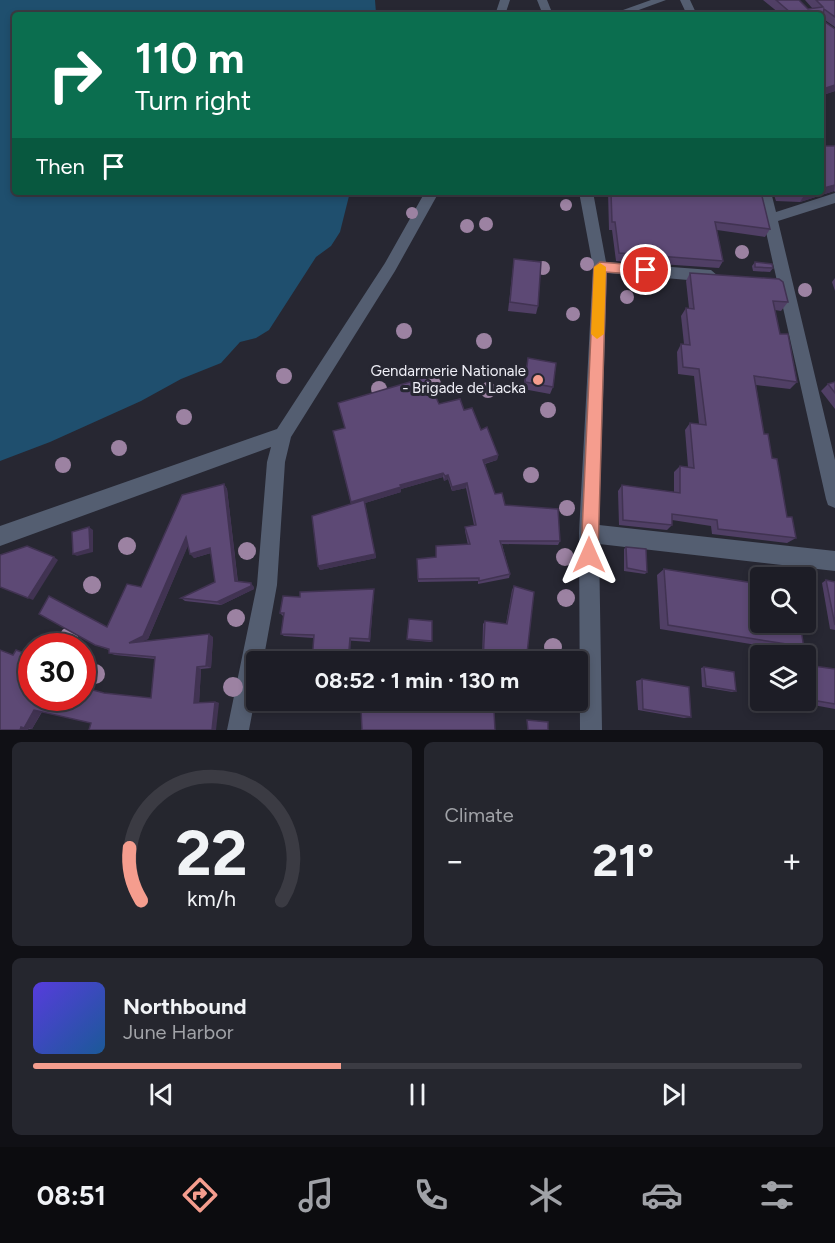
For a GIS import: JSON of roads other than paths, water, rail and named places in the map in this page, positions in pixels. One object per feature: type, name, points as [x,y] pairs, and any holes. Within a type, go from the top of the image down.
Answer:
[{"type":"street","points":[[624,12],[662,0]]},
{"type":"street","points":[[238,730],[267,585],[276,462],[283,435],[390,267],[430,195]]},
{"type":"street","points":[[587,195],[600,267],[589,533],[591,730]]},
{"type":"street","points":[[765,195],[778,281],[835,499]]},
{"type":"street","points":[[769,219],[835,198]]},
{"type":"street","points":[[600,267],[726,277]]},
{"type":"street","points":[[0,536],[283,435]]},
{"type":"street","points":[[589,533],[835,561]]},
{"type":"water","points":[[0,0],[375,0],[376,12],[12,12],[12,195],[349,195],[340,232],[331,246],[316,257],[269,330],[256,338],[240,342],[221,363],[181,379],[141,401],[50,442],[0,461]]},
{"type":"place","name":"Gendarmerie Nationale - Brigade de Lacka","points":[[538,380]]}]
